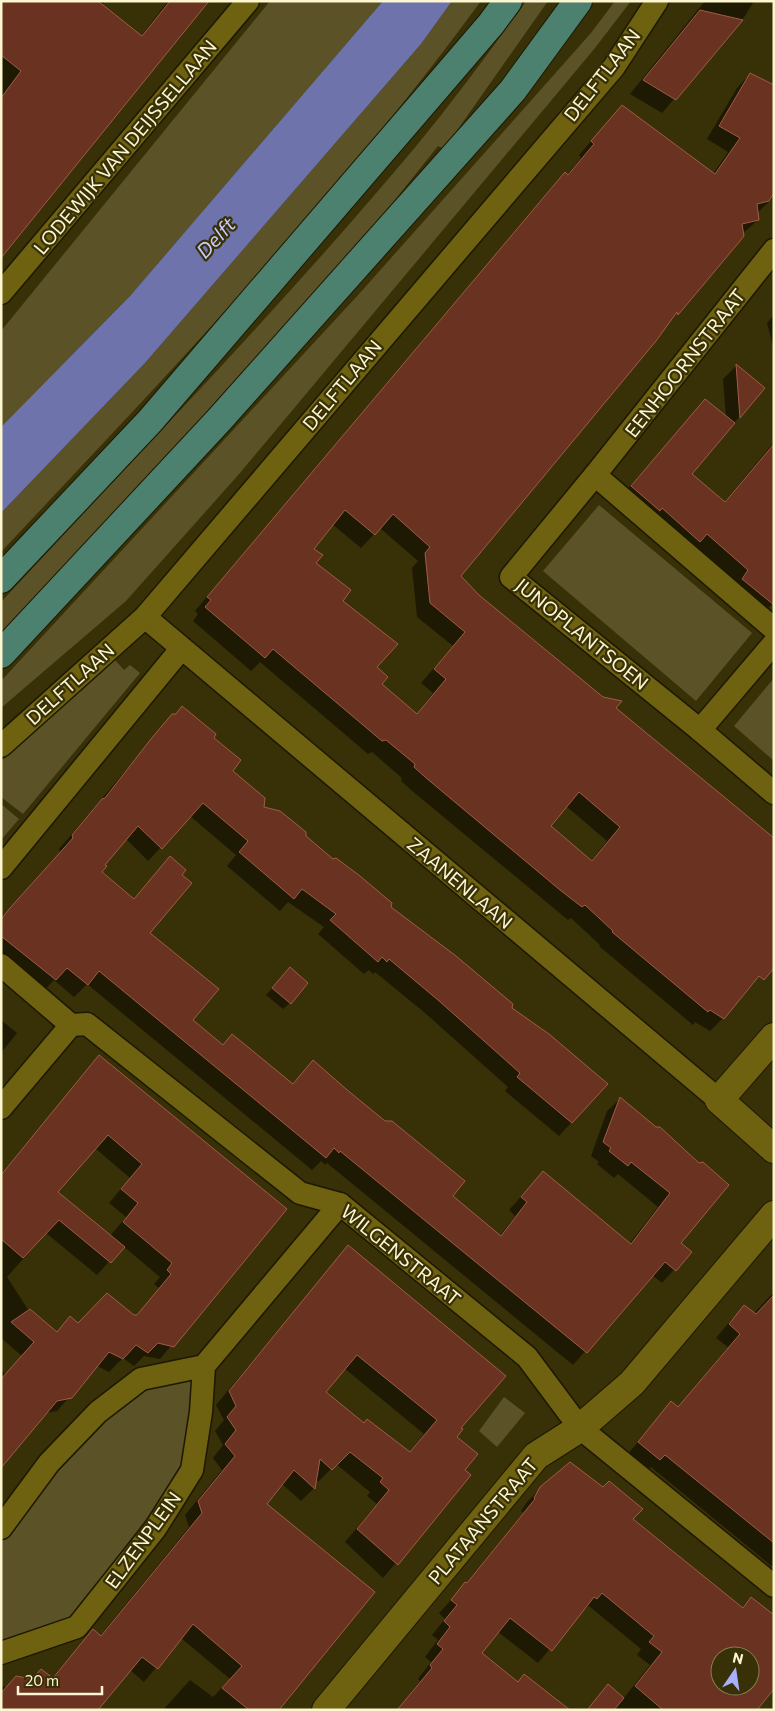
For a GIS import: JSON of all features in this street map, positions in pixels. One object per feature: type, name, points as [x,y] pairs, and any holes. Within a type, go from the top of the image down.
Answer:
[{"type":"main road","points":[[1,579],[150,421],[485,32],[508,1]]},
{"type":"main road","points":[[1,654],[219,420],[507,97],[578,1]]},
{"type":"street","name":"LODEWIJK VAN DEIJSSELLAAN","points":[[1,293],[248,1]]},
{"type":"street","name":"DELFTLAAN","points":[[1,746],[145,616],[614,66],[657,1]]},
{"type":"street","name":"EENHOORNSTRAAT","points":[[595,475],[774,250]]},
{"type":"street","points":[[595,475],[774,629]]},
{"type":"street","name":"JUNOPLANTSOEN","points":[[595,475],[511,577],[700,730],[774,793]]},
{"type":"street","name":"ZAANENLAAN","points":[[145,616],[181,649],[719,1100],[774,1149]]},
{"type":"street","points":[[700,730],[774,643]]},
{"type":"street","points":[[1,868],[181,649]]},
{"type":"street","name":"WILGENSTRAAT","points":[[1,965],[71,1025],[87,1024],[300,1192],[340,1204],[527,1357],[580,1428],[774,1586]]},
{"type":"street","points":[[1,1108],[71,1025]]},
{"type":"street","points":[[719,1100],[774,1037]]},
{"type":"street","points":[[1,1528],[49,1463],[98,1412],[141,1379],[204,1366],[340,1204]]},
{"type":"street","name":"PLATAANSTRAAT","points":[[326,1710],[536,1456],[580,1428],[632,1383],[774,1215]]},
{"type":"street","name":"ELZENPLEIN","points":[[1,1653],[78,1627],[155,1529],[192,1470],[201,1412],[204,1366]]},
{"type":"shaded area","points":[[270,1],[383,1],[130,296],[1,427],[1,331]]},
{"type":"shaded area","points":[[452,1],[481,1],[369,145],[250,284],[1,552],[1,513],[145,363],[421,44]]},
{"type":"shaded area","points":[[526,1],[548,1],[444,149],[438,146],[382,216],[386,220],[1,634],[1,602],[212,376],[367,204],[445,110]]},
{"type":"shaded area","points":[[615,1],[631,1],[595,48],[240,473],[126,601],[1,708],[1,681],[359,294],[591,33]]},
{"type":"shaded area","points":[[599,505],[752,633],[696,701],[543,571]]},
{"type":"shaded area","points":[[115,660],[124,670],[130,665],[140,673],[23,814],[1,797],[1,761]]},
{"type":"shaded area","points":[[774,678],[774,761],[734,726]]},
{"type":"shaded area","points":[[1,804],[19,819],[1,840]]},
{"type":"shaded area","points":[[204,1366],[184,1469],[71,1618],[14,1641],[1,1640],[1,1539],[87,1430],[142,1385]]},
{"type":"shaded area","points":[[504,1397],[525,1413],[497,1447],[479,1431]]},
{"type":"water","name":"Delft","points":[[383,1],[452,1],[421,44],[145,363],[1,513],[1,427],[130,296]]},
{"type":"building","points":[[1,1],[98,1],[142,36],[170,1],[209,1],[1,258],[1,98],[21,71],[1,55]]},
{"type":"building","points":[[700,10],[743,20],[676,100],[643,80]]},
{"type":"building","points":[[750,73],[774,85],[774,193],[769,201],[757,204],[759,220],[742,224],[744,236],[678,315],[677,312],[656,341],[461,576],[479,595],[603,697],[622,701],[616,708],[774,838],[774,968],[764,980],[759,976],[724,1019],[710,1010],[708,1012],[612,932],[585,905],[582,907],[560,890],[425,777],[414,767],[415,764],[386,740],[382,741],[273,649],[265,658],[205,607],[211,600],[207,597],[565,172],[568,175],[594,144],[591,141],[622,105],[715,174],[740,138],[719,126]],"holes":[[[345,510],[375,535],[393,514],[430,547],[425,553],[430,603],[465,632],[434,669],[446,679],[417,714],[382,684],[388,677],[377,667],[398,644],[343,601],[351,590],[316,563],[323,555],[314,549]],[[579,792],[620,827],[592,861],[551,826]]]},
{"type":"building","points":[[736,364],[765,388],[740,418]]},
{"type":"building","points":[[705,399],[735,423],[692,474],[725,502],[774,444],[774,605],[742,579],[748,570],[707,534],[700,542],[662,508],[660,511],[631,486]]},
{"type":"building","points":[[182,706],[216,734],[214,738],[241,760],[233,771],[265,798],[264,807],[280,811],[295,823],[306,832],[306,836],[333,859],[336,858],[360,876],[392,903],[391,907],[456,956],[513,1004],[512,1008],[549,1034],[608,1084],[572,1123],[517,1077],[520,1073],[438,1000],[389,959],[387,962],[382,957],[378,962],[330,920],[336,914],[302,889],[294,899],[239,852],[248,841],[203,803],[162,849],[138,826],[105,865],[107,866],[102,872],[134,899],[170,856],[186,870],[182,875],[192,883],[150,933],[219,989],[193,1020],[223,1045],[232,1034],[293,1084],[313,1060],[385,1121],[392,1121],[465,1181],[453,1196],[501,1236],[527,1202],[521,1197],[543,1171],[631,1244],[670,1193],[631,1162],[628,1166],[609,1151],[611,1148],[603,1142],[620,1097],[656,1127],[660,1127],[699,1163],[703,1162],[729,1185],[681,1243],[692,1252],[676,1271],[665,1262],[587,1353],[340,1151],[339,1153],[334,1148],[326,1158],[99,971],[88,985],[67,968],[56,980],[1,936],[2,918],[73,838],[72,835],[102,799],[105,798],[172,714],[176,714]]},
{"type":"building","points":[[290,967],[308,983],[291,1004],[272,988]]},
{"type":"building","points":[[99,1055],[287,1209],[174,1347],[158,1343],[148,1353],[136,1345],[123,1359],[109,1352],[72,1398],[57,1401],[1,1468],[1,1379],[34,1342],[11,1322],[30,1309],[57,1332],[70,1316],[78,1323],[107,1293],[134,1315],[137,1315],[171,1274],[167,1270],[172,1263],[123,1222],[138,1203],[121,1189],[142,1164],[108,1135],[58,1192],[125,1247],[111,1263],[59,1220],[23,1258],[1,1239],[1,1175]]},
{"type":"building","points":[[348,1245],[506,1376],[461,1428],[463,1429],[457,1437],[478,1454],[465,1470],[471,1475],[398,1565],[357,1529],[389,1490],[380,1482],[383,1478],[350,1452],[332,1470],[320,1459],[315,1489],[294,1470],[267,1504],[375,1592],[279,1710],[249,1710],[222,1688],[242,1666],[193,1624],[158,1669],[142,1657],[98,1710],[1,1710],[1,1693],[16,1676],[32,1679],[41,1669],[53,1678],[93,1629],[101,1636],[202,1513],[198,1501],[235,1456],[225,1444],[236,1430],[227,1417],[236,1406],[229,1391]],"holes":[[[357,1355],[437,1420],[410,1452],[367,1419],[364,1423],[326,1392]]]},
{"type":"building","points":[[774,1295],[774,1543],[665,1455],[660,1460],[638,1442],[671,1401],[678,1407],[740,1334],[729,1324],[744,1305],[756,1314]]},
{"type":"building","points":[[570,1462],[603,1487],[609,1481],[643,1509],[633,1519],[743,1608],[751,1597],[774,1615],[774,1689],[757,1710],[663,1710],[635,1686],[662,1652],[649,1642],[654,1636],[602,1593],[597,1599],[594,1597],[552,1651],[510,1618],[482,1653],[518,1682],[524,1674],[570,1710],[397,1710],[432,1668],[430,1665],[443,1649],[437,1644],[450,1627],[444,1621],[457,1605],[451,1600],[465,1582],[467,1583],[534,1498],[540,1487]]},
{"type":"building","points":[[608,1684],[624,1698],[614,1710],[587,1710]]}]
